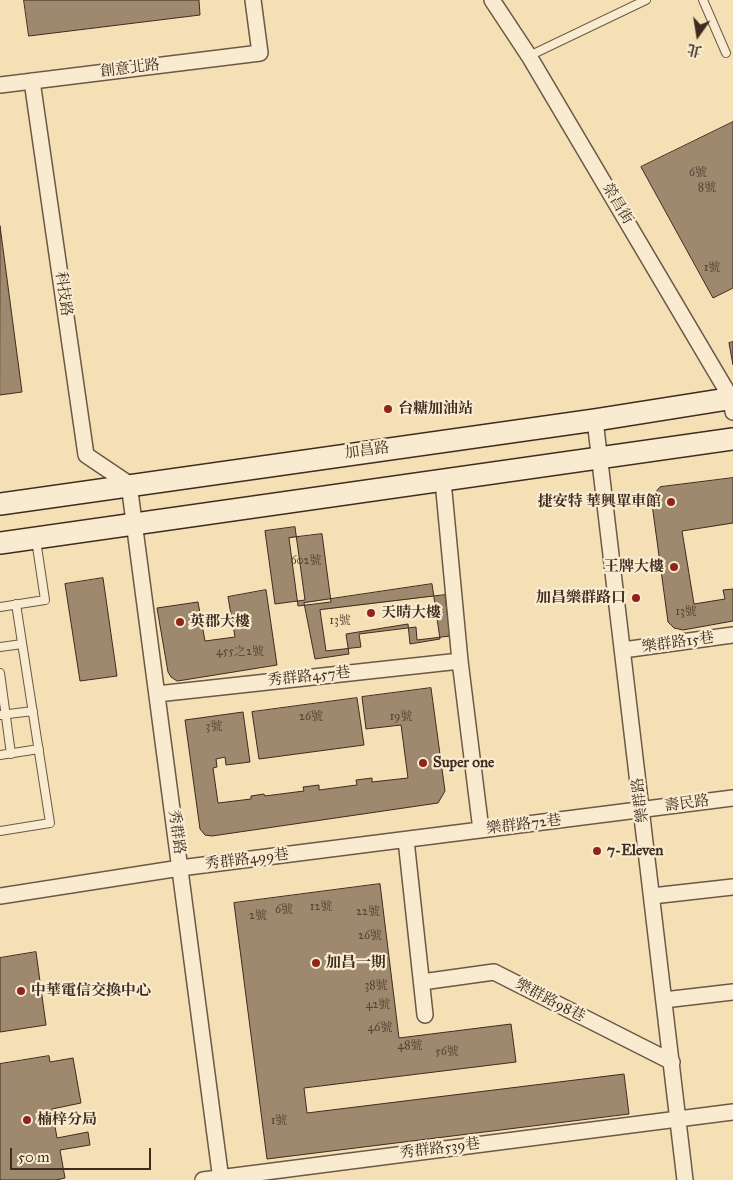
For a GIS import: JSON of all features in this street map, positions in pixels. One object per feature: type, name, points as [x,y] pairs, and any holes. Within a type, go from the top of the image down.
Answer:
[{"type":"street","name":"創意北路","points":[[0,86],[260,53],[253,0]]},
{"type":"street","name":"榮昌街","points":[[492,0],[529,56],[732,402]]},
{"type":"street","name":"科技路","points":[[32,82],[86,455],[129,484]]},
{"type":"street","name":"加昌路","points":[[0,504],[129,484],[732,402]]},
{"type":"street","name":"樂群路","points":[[595,420],[685,1180]]},
{"type":"street","points":[[0,543],[733,439]]},
{"type":"street","points":[[443,481],[460,661],[481,830]]},
{"type":"street","name":"秀群路","points":[[129,484],[221,1179]]},
{"type":"street","name":"樂群路15巷","points":[[623,650],[733,635]]},
{"type":"street","name":"秀群路457巷","points":[[157,694],[460,661]]},
{"type":"street","name":"壽民路","points":[[642,810],[733,798]]},
{"type":"street","name":"樂群路72巷","points":[[406,840],[642,810]]},
{"type":"street","points":[[406,840],[425,1015]]},
{"type":"street","name":"秀群路499巷","points":[[0,896],[180,868],[406,840]]},
{"type":"street","points":[[652,896],[733,887]]},
{"type":"street","name":"樂群路98巷","points":[[422,982],[494,972],[672,1062]]},
{"type":"street","points":[[664,1000],[733,992]]},
{"type":"street","name":"秀群路539巷","points":[[203,1180],[733,1112]]},
{"type":"lane","points":[[626,0],[630,8]]},
{"type":"lane","points":[[529,56],[646,0]]},
{"type":"lane","points":[[703,0],[726,53]]},
{"type":"lane","points":[[0,606],[45,600],[36,538]]},
{"type":"lane","points":[[0,831],[50,824],[16,604]]},
{"type":"lane","points":[[0,647],[22,644]]},
{"type":"lane","points":[[0,673],[3,715],[11,754]]},
{"type":"lane","points":[[3,715],[33,710]]},
{"type":"lane","points":[[0,755],[39,749]]},
{"type":"building","points":[[24,0],[199,0],[200,15],[29,36]]},
{"type":"building","points":[[733,122],[733,288],[713,298],[641,167]]},
{"type":"building","points":[[0,226],[22,392],[0,395]]},
{"type":"building","points":[[733,342],[733,365],[729,343]]},
{"type":"building","name":"王牌大樓","points":[[733,478],[733,523],[682,531],[694,604],[725,599],[723,590],[733,589],[733,621],[683,630],[674,628],[668,622],[652,504],[654,494],[660,487]]},
{"type":"building","points":[[295,527],[305,600],[275,604],[265,531]]},
{"type":"building","points":[[322,534],[331,602],[298,606],[289,538]]},
{"type":"building","points":[[103,578],[117,676],[80,681],[65,584]]},
{"type":"building","name":"天晴大樓","points":[[432,584],[440,639],[410,644],[408,624],[346,634],[349,654],[315,659],[304,603]]},
{"type":"building","name":"英郡大樓","points":[[266,590],[277,665],[177,681],[171,677],[168,672],[157,608],[198,602],[205,641],[235,637],[228,597]]},
{"type":"building","name":"天晴大樓","points":[[445,595],[450,636],[417,640],[416,627],[359,634],[361,647],[326,651],[320,610]]},
{"type":"building","name":"Super one","points":[[431,688],[445,791],[438,803],[212,836],[205,835],[200,829],[185,720],[243,712],[250,762],[226,765],[225,757],[216,759],[217,767],[213,768],[218,803],[251,799],[251,796],[264,794],[265,796],[304,791],[303,787],[319,785],[319,790],[357,785],[356,780],[372,778],[372,782],[408,778],[401,725],[366,729],[362,697]]},
{"type":"building","points":[[357,698],[364,745],[259,759],[252,712]]},
{"type":"building","name":"加昌一期","points":[[380,884],[399,1038],[511,1024],[516,1062],[304,1088],[307,1113],[624,1074],[629,1114],[267,1159],[234,903]]},
{"type":"building","name":"中華電信交換中心","points":[[36,952],[46,1025],[0,1032],[0,958]]},
{"type":"building","name":"楠梓分局","points":[[49,1056],[50,1062],[73,1058],[81,1103],[52,1109],[57,1138],[88,1132],[90,1145],[60,1150],[65,1178],[56,1180],[0,1180],[0,1064]]},
{"type":"place","name":"台糖加油站","points":[[388,409]]},
{"type":"place","name":"捷安特 華興單車館","points":[[671,502]]},
{"type":"place","name":"王牌大樓","points":[[674,567]]},
{"type":"place","name":"加昌樂群路口","points":[[636,598]]},
{"type":"place","name":"天晴大樓","points":[[371,613]]},
{"type":"place","name":"英郡大樓","points":[[180,622]]},
{"type":"place","name":"Super one","points":[[423,763]]},
{"type":"place","name":"7-Eleven","points":[[597,851]]},
{"type":"place","name":"加昌一期","points":[[316,963]]},
{"type":"place","name":"中華電信交換中心","points":[[21,991]]},
{"type":"place","name":"楠梓分局","points":[[27,1120]]}]
